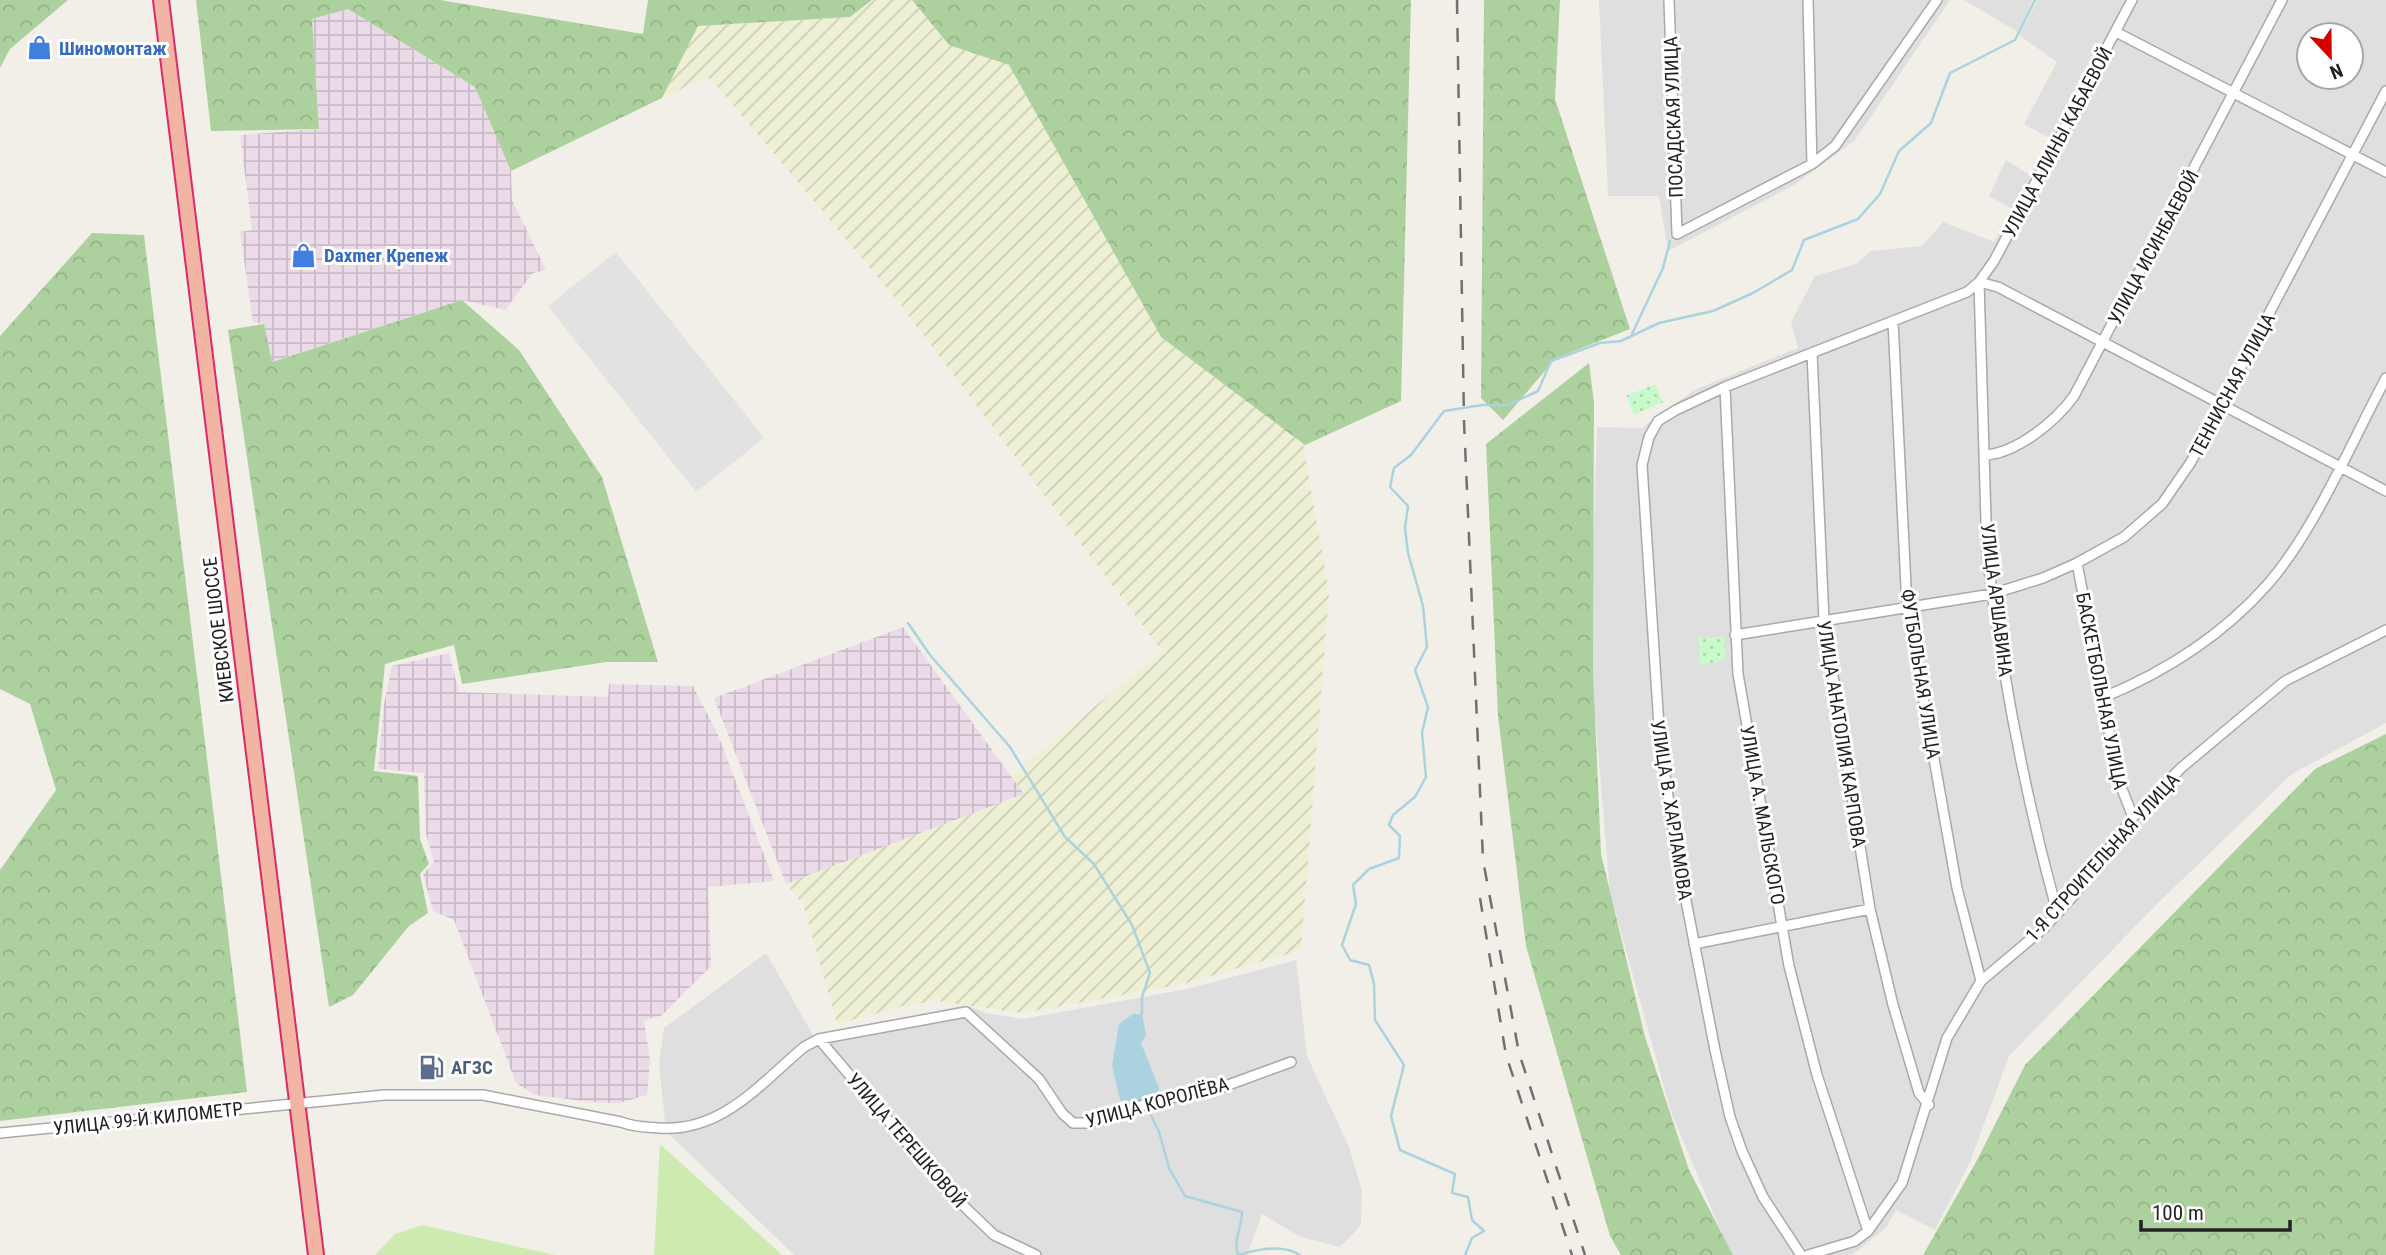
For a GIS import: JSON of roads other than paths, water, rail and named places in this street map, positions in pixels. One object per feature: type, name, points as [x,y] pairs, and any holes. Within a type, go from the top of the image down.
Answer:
[{"type":"highway","name":"КИЕВСКОЕ ШОССЕ","points":[[161,0],[295,1103],[316,1255]]},
{"type":"street","name":"ПОСАДСКАЯ УЛИЦА","points":[[1669,0],[1676,234],[1812,164]]},
{"type":"street","points":[[1808,0],[1812,164]]},
{"type":"street","points":[[1812,164],[1835,146],[1937,0]]},
{"type":"street","name":"УЛИЦА АЛИНЫ КАБАЕВОЙ","points":[[1979,282],[1994,261],[2133,0]]},
{"type":"street","name":"УЛИЦА ИСИНБАЕВОЙ","points":[[1984,455],[2010,447],[2058,415],[2074,396],[2282,0]]},
{"type":"street","points":[[2116,32],[2386,172]]},
{"type":"street","name":"ТЕННИСНАЯ УЛИЦА","points":[[1735,635],[1992,594],[2077,564],[2124,537],[2162,504],[2224,405],[2386,91]]},
{"type":"street","points":[[1979,282],[1998,287],[2386,491]]},
{"type":"street","name":"УЛИЦА В. ХАРЛАМОВА","points":[[1801,1255],[1763,1197],[1730,1117],[1694,944],[1675,844],[1660,742],[1642,466],[1649,437],[1658,421],[1725,387],[1967,292],[1979,282]]},
{"type":"street","name":"УЛИЦА АРШАВИНА","points":[[1979,282],[1987,555],[1992,594],[2030,812],[2055,904],[2060,910]]},
{"type":"street","name":"ФУТБОЛЬНАЯ УЛИЦА","points":[[1893,321],[1907,607],[1957,888],[1981,981]]},
{"type":"street","name":"УЛИЦА АНАТОЛИЯ КАРПОВА","points":[[1812,353],[1824,620],[1870,909],[1893,1005],[1919,1093],[1929,1105]]},
{"type":"street","points":[[2102,698],[2181,660],[2236,617],[2268,584],[2305,532],[2386,377]]},
{"type":"street","name":"УЛИЦА А. МАЛЬСКОГО","points":[[1725,387],[1738,674],[1789,966],[1817,1075],[1868,1231]]},
{"type":"street","name":"БАСКЕТБОЛЬНАЯ УЛИЦА","points":[[2077,564],[2118,779],[2133,817]]},
{"type":"street","name":"1-Я СТРОИТЕЛЬНАЯ УЛИЦА","points":[[1868,1231],[1902,1183],[1929,1105],[1947,1038],[1981,981],[2045,928],[2133,817],[2181,768],[2285,681],[2386,630]]},
{"type":"street","points":[[1694,944],[1870,909]]},
{"type":"street","name":"УЛИЦА КОРОЛЁВА","points":[[819,1039],[966,1012],[1039,1079],[1062,1113],[1073,1123],[1092,1123],[1155,1101],[1220,1088],[1291,1062]]},
{"type":"street","name":"УЛИЦА 99-Й КИЛОМЕТР","points":[[0,1133],[348,1097],[482,1095],[631,1126],[681,1130],[720,1118],[804,1047],[819,1039]]},
{"type":"street","name":"УЛИЦА ТЕРЕШКОВОЙ","points":[[819,1039],[948,1191],[994,1235],[1037,1255]]},
{"type":"street","points":[[1808,1255],[1854,1241],[1868,1231]]},
{"type":"water","points":[[1133,1014],[1142,1014],[1146,1035],[1141,1043],[1159,1088],[1158,1094],[1134,1103],[1120,1100],[1112,1066],[1119,1024]]},
{"type":"waterway","points":[[1465,1255],[1472,1238],[1484,1231],[1472,1220],[1468,1197],[1452,1193],[1455,1174],[1400,1150],[1391,1116],[1404,1065],[1375,1020],[1374,984],[1369,965],[1350,960],[1342,945],[1356,904],[1353,885],[1369,869],[1399,858],[1400,836],[1389,825],[1393,815],[1415,797],[1426,777],[1422,733],[1428,707],[1415,670],[1427,647],[1423,606],[1408,553],[1405,528],[1408,506],[1390,487],[1394,468],[1411,455],[1444,411],[1482,405],[1508,405],[1538,391],[1551,361],[1600,343],[1621,341],[1659,323],[1713,311],[1753,293],[1792,270],[1804,240],[1858,219],[1880,194],[1899,151],[1931,123],[1950,73],[2015,40],[2035,0]]},
{"type":"waterway","points":[[1632,334],[1663,268],[1670,241]]},
{"type":"waterway","points":[[908,623],[930,655],[1010,747],[1065,837],[1094,864],[1132,925],[1150,973],[1142,997],[1142,1014]]},
{"type":"waterway","points":[[1147,1107],[1159,1132],[1169,1168],[1185,1196],[1242,1212],[1238,1255]]},
{"type":"waterway","points":[[1239,1255],[1262,1249],[1286,1250],[1300,1255]]},
{"type":"railway","points":[[1457,0],[1464,421],[1483,860],[1519,1053],[1585,1255]]},
{"type":"railway","points":[[1480,898],[1506,1055],[1572,1255]]},
{"type":"place","name":"Шиномонтаж","points":[[39,48]]},
{"type":"place","name":"Daxmer Крепеж","points":[[304,255]]},
{"type":"place","name":"АГЗС","points":[[431,1067]]}]
